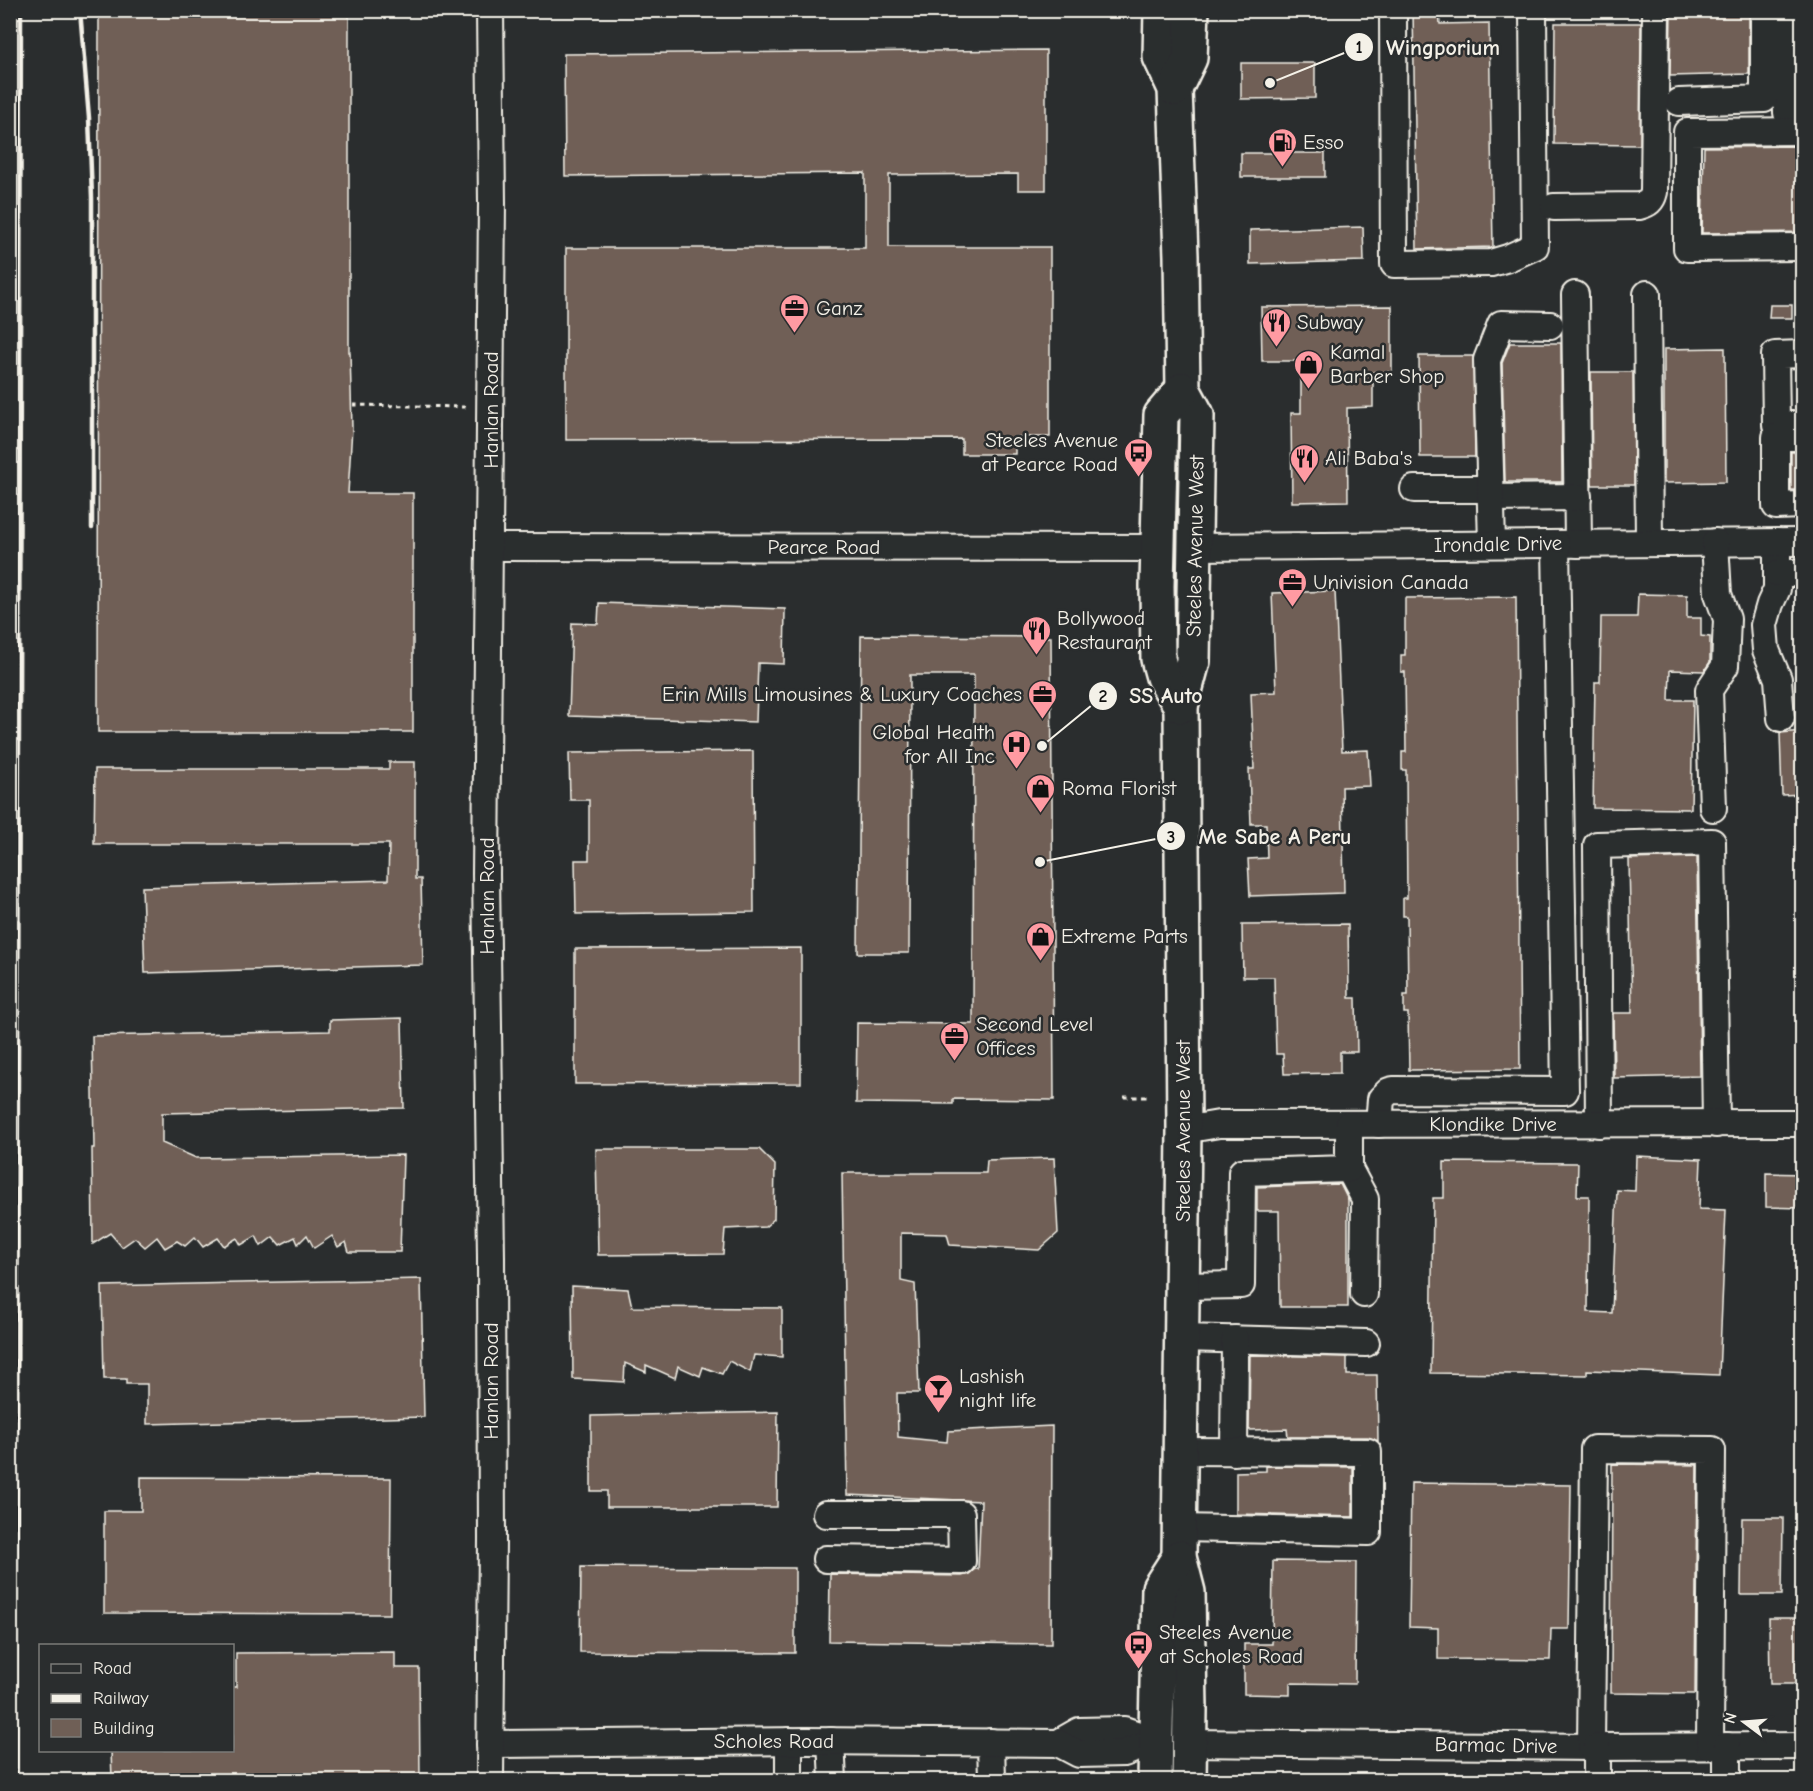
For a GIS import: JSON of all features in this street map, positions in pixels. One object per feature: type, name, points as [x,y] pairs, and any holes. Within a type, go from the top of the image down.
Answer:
[{"type":"main road","name":"Steeles Avenue West","points":[[1161,10],[1160,57],[1174,89],[1181,256],[1183,389],[1197,415],[1192,661],[1181,706],[1184,1130],[1179,1542],[1188,1592],[1189,1780]]},
{"type":"main road","name":"Steeles Avenue West","points":[[1174,89],[1190,58],[1192,10]]},
{"type":"main road","name":"Steeles Avenue West","points":[[1181,706],[1163,677],[1158,659],[1157,586],[1161,415],[1183,389]]},
{"type":"main road","points":[[1159,548],[1194,547]]},
{"type":"main road","points":[[1155,1780],[1159,1588],[1179,1542]]},
{"type":"main road","points":[[1156,1741],[1189,1743]]},
{"type":"street","name":"Hanlan Road","points":[[490,10],[492,203],[486,874],[491,1244],[490,1780]]},
{"type":"street","points":[[1393,10],[1394,264],[1416,264],[1491,263],[1535,246],[1533,10]]},
{"type":"street","points":[[1554,207],[1639,206],[1647,204],[1653,198],[1656,10]]},
{"type":"street","points":[[1680,102],[1764,99],[1764,10]]},
{"type":"street","points":[[1785,10],[1787,113],[1803,118]]},
{"type":"street","points":[[1803,131],[1687,132],[1687,167],[1688,248],[1803,247]]},
{"type":"street","points":[[1647,294],[1649,543]]},
{"type":"street","points":[[1565,1124],[1567,544],[1578,497],[1575,295]]},
{"type":"street","points":[[1492,544],[1487,360],[1501,324],[1550,325]]},
{"type":"street","points":[[1803,354],[1775,354],[1776,424],[1803,425]]},
{"type":"street","points":[[1780,718],[1778,679],[1766,650],[1764,625],[1777,589],[1790,573],[1791,542],[1798,506],[1776,506],[1776,437],[1803,437]]},
{"type":"street","points":[[1414,489],[1578,497]]},
{"type":"street","points":[[1713,808],[1709,690],[1725,666],[1727,619],[1718,594],[1715,542]]},
{"type":"street","name":"Irondale Drive","points":[[1194,547],[1791,542]]},
{"type":"street","name":"Pearce Road","points":[[489,547],[1159,548]]},
{"type":"street","points":[[1599,1124],[1598,845],[1712,842],[1716,1124]]},
{"type":"street","points":[[1379,1124],[1381,1099],[1393,1090],[1565,1091]]},
{"type":"street","name":"Klondike Drive","points":[[1184,1130],[1219,1124],[1803,1124]]},
{"type":"street","points":[[1349,1124],[1348,1169],[1365,1199],[1364,1294]]},
{"type":"street","points":[[1182,1286],[1241,1285],[1242,1172],[1348,1169]]},
{"type":"street","points":[[1183,1338],[1366,1343]]},
{"type":"street","points":[[1234,1339],[1234,1452]]},
{"type":"street","points":[[1597,1780],[1594,1747],[1594,1449],[1712,1450],[1719,1746],[1727,1780]]},
{"type":"street","points":[[1179,1542],[1368,1532],[1368,1452],[1181,1451]]},
{"type":"street","points":[[826,1514],[961,1514],[962,1561],[826,1559]]},
{"type":"street","name":"Scholes Road","points":[[490,1744],[789,1741],[1058,1743],[1079,1731],[1124,1730],[1156,1741]]},
{"type":"street","points":[[789,1741],[789,1780]]},
{"type":"street","points":[[831,1741],[833,1780]]},
{"type":"street","points":[[991,1742],[992,1780]]},
{"type":"street","name":"Barmac Drive","points":[[1189,1743],[1594,1747],[1803,1746]]},
{"type":"path","points":[[353,405],[491,407]]},
{"type":"path","points":[[1124,1097],[1148,1097]]},
{"type":"building","points":[[99,10],[349,10],[349,352],[352,428],[348,493],[413,493],[413,732],[98,732]]},
{"type":"building","points":[[1413,10],[1439,10],[1440,24],[1489,23],[1493,247],[1417,249]]},
{"type":"building","points":[[1671,10],[1749,10],[1749,74],[1670,76]]},
{"type":"building","points":[[1555,23],[1641,23],[1640,145],[1554,144]]},
{"type":"building","points":[[1046,50],[1046,190],[1018,190],[1018,174],[889,175],[889,247],[1050,247],[1050,437],[1015,437],[1015,454],[962,454],[962,439],[566,440],[566,248],[865,248],[865,173],[565,176],[564,54]]},
{"type":"building","points":[[1241,63],[1315,63],[1315,98],[1241,99]]},
{"type":"building","points":[[1803,146],[1803,232],[1702,233],[1704,147]]},
{"type":"building","points":[[1241,153],[1325,153],[1325,177],[1241,177]]},
{"type":"building","points":[[1363,227],[1364,261],[1250,264],[1250,230]]},
{"type":"building","points":[[1770,305],[1792,305],[1792,318],[1769,318]]},
{"type":"building","points":[[1392,306],[1392,372],[1373,372],[1373,407],[1347,408],[1348,501],[1292,502],[1291,413],[1301,413],[1301,361],[1262,361],[1261,307]]},
{"type":"building","points":[[1510,343],[1561,343],[1562,482],[1505,482],[1502,363]]},
{"type":"building","points":[[1725,348],[1726,482],[1664,483],[1664,349]]},
{"type":"building","points":[[1419,356],[1473,356],[1475,457],[1420,457]]},
{"type":"building","points":[[1591,372],[1633,372],[1634,485],[1592,485]]},
{"type":"building","points":[[1791,452],[1803,452],[1803,490],[1791,490]]},
{"type":"building","points":[[1335,591],[1342,751],[1368,750],[1370,786],[1342,787],[1344,893],[1250,896],[1248,859],[1267,858],[1266,824],[1251,824],[1249,769],[1254,769],[1251,693],[1276,692],[1272,593]]},
{"type":"building","points":[[1638,594],[1687,595],[1687,618],[1701,618],[1701,636],[1710,637],[1710,662],[1704,671],[1670,670],[1669,700],[1693,700],[1691,809],[1593,808],[1595,682],[1600,682],[1601,617],[1637,617]]},
{"type":"building","points":[[1516,597],[1520,1069],[1409,1070],[1408,1013],[1404,1013],[1404,995],[1408,995],[1407,916],[1403,916],[1403,898],[1407,898],[1406,770],[1402,770],[1402,752],[1406,752],[1405,672],[1401,672],[1401,655],[1405,655],[1405,598]]},
{"type":"building","points":[[599,603],[785,609],[784,664],[758,663],[756,722],[569,716],[572,623],[598,624]]},
{"type":"building","points":[[861,636],[1051,637],[1054,1100],[953,1099],[953,1104],[856,1103],[857,1023],[973,1024],[974,675],[910,675],[909,953],[858,953]]},
{"type":"building","points":[[1803,731],[1803,794],[1782,795],[1780,733]]},
{"type":"building","points":[[753,751],[754,912],[576,914],[575,860],[589,860],[589,800],[570,800],[569,753]]},
{"type":"building","points":[[389,762],[415,762],[415,879],[421,879],[423,965],[145,973],[142,887],[388,880],[389,844],[94,844],[95,769],[389,769]]},
{"type":"building","points":[[1697,857],[1700,1076],[1614,1078],[1613,1013],[1632,1013],[1629,859]]},
{"type":"building","points":[[1348,924],[1349,998],[1356,998],[1357,1052],[1340,1052],[1340,1073],[1284,1074],[1283,1054],[1276,1054],[1274,977],[1243,977],[1242,925]]},
{"type":"building","points":[[801,948],[801,1083],[575,1084],[575,949]]},
{"type":"building","points":[[402,1018],[404,1108],[162,1113],[162,1143],[196,1158],[403,1155],[400,1252],[349,1252],[346,1242],[338,1247],[332,1236],[314,1248],[307,1235],[298,1244],[295,1237],[280,1245],[273,1237],[261,1246],[256,1236],[241,1245],[237,1238],[224,1246],[218,1238],[203,1247],[195,1237],[185,1246],[177,1241],[165,1248],[157,1237],[145,1247],[135,1238],[122,1247],[110,1233],[93,1244],[92,1036],[330,1031],[330,1020]]},
{"type":"building","points":[[596,1149],[759,1149],[775,1165],[774,1219],[765,1227],[725,1229],[723,1254],[598,1255]]},
{"type":"building","points":[[1636,1156],[1701,1159],[1699,1209],[1726,1210],[1719,1375],[1587,1370],[1587,1375],[1431,1373],[1433,1198],[1444,1198],[1444,1162],[1578,1163],[1577,1196],[1589,1196],[1588,1312],[1612,1313],[1617,1190],[1635,1191]]},
{"type":"building","points":[[1054,1158],[1058,1233],[1039,1250],[950,1245],[947,1234],[901,1233],[901,1281],[915,1284],[919,1393],[897,1393],[898,1437],[947,1442],[948,1431],[1052,1426],[1051,1644],[829,1641],[830,1574],[962,1576],[969,1574],[978,1569],[981,1501],[847,1495],[842,1173],[986,1173],[987,1160]]},
{"type":"building","points":[[1766,1173],[1803,1174],[1803,1208],[1766,1207]]},
{"type":"building","points":[[1340,1184],[1348,1200],[1348,1307],[1280,1307],[1279,1211],[1257,1211],[1257,1187]]},
{"type":"building","points":[[421,1279],[424,1417],[147,1424],[147,1384],[126,1384],[126,1379],[104,1379],[102,1286]]},
{"type":"building","points":[[572,1286],[628,1289],[632,1307],[782,1308],[782,1357],[754,1355],[750,1372],[729,1361],[722,1374],[703,1367],[700,1376],[678,1366],[675,1378],[646,1365],[646,1372],[625,1363],[624,1382],[573,1379]]},
{"type":"building","points":[[1250,1355],[1347,1357],[1347,1375],[1377,1375],[1378,1441],[1368,1437],[1288,1437],[1287,1429],[1249,1430]]},
{"type":"building","points":[[778,1412],[777,1507],[607,1507],[607,1491],[591,1491],[591,1416]]},
{"type":"building","points":[[1612,1464],[1697,1465],[1695,1694],[1611,1693]]},
{"type":"building","points":[[1266,1466],[1353,1467],[1353,1517],[1236,1514],[1236,1472],[1266,1471]]},
{"type":"building","points":[[141,1477],[391,1478],[390,1614],[104,1613],[104,1511],[141,1511]]},
{"type":"building","points":[[1411,1483],[1571,1485],[1569,1629],[1551,1629],[1550,1660],[1438,1659],[1438,1628],[1409,1627]]},
{"type":"building","points":[[1742,1518],[1783,1518],[1782,1595],[1741,1595]]},
{"type":"building","points":[[1273,1561],[1356,1562],[1355,1684],[1290,1683],[1290,1695],[1244,1694],[1244,1644],[1272,1644]]},
{"type":"building","points":[[581,1567],[795,1568],[795,1653],[580,1652]]},
{"type":"building","points":[[1769,1618],[1803,1618],[1803,1684],[1770,1684]]},
{"type":"building","points":[[395,1652],[395,1668],[419,1668],[420,1780],[112,1780],[111,1752],[234,1752],[236,1653]]},
{"type":"railway","points":[[16,1780],[21,10]]},
{"type":"railway","points":[[80,10],[89,118],[92,198],[92,528]]},
{"type":"place","name":"Wingporium","points":[[1270,83]]},
{"type":"place","name":"Esso","points":[[1282,168]]},
{"type":"place","name":"Ganz","points":[[795,334]]},
{"type":"place","name":"Subway","points":[[1276,348]]},
{"type":"place","name":"Kamal Barber Shop","points":[[1309,390]]},
{"type":"place","name":"Steeles Avenue at Pearce Road","points":[[1139,478]]},
{"type":"place","name":"Ali Baba's","points":[[1304,484]]},
{"type":"place","name":"Univision Canada","points":[[1292,608]]},
{"type":"place","name":"Bollywood Restaurant","points":[[1036,656]]},
{"type":"place","name":"Erin Mills Limousines & Luxury Coaches","points":[[1043,720]]},
{"type":"place","name":"SS Auto","points":[[1042,746]]},
{"type":"place","name":"Global Health for All Inc","points":[[1016,770]]},
{"type":"place","name":"Roma Florist","points":[[1041,814]]},
{"type":"place","name":"Me Sabe A Peru","points":[[1040,862]]},
{"type":"place","name":"Extreme Parts","points":[[1040,962]]},
{"type":"place","name":"Second Level Offices","points":[[955,1062]]},
{"type":"place","name":"Lashish night life","points":[[938,1414]]},
{"type":"place","name":"Steeles Avenue at Scholes Road","points":[[1138,1670]]}]
